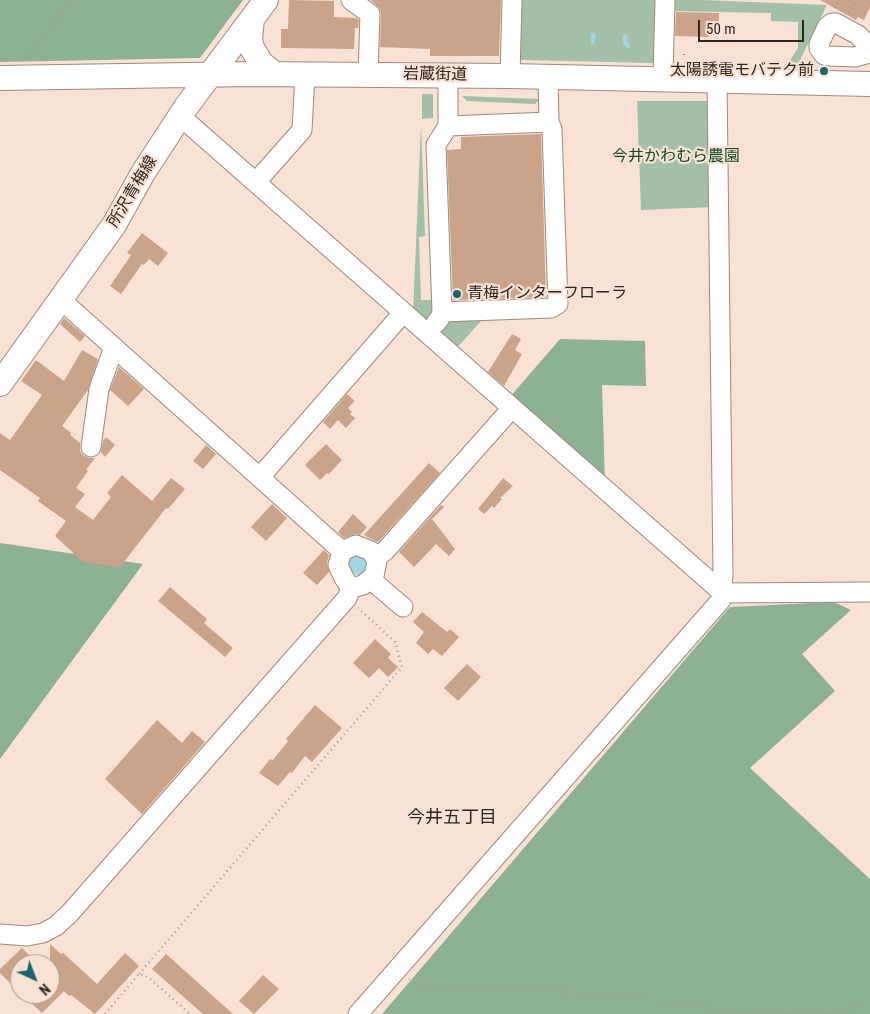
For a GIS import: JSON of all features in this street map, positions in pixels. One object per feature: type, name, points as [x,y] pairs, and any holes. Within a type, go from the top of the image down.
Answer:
[{"type":"main road","name":"所沢青梅線","points":[[0,384],[114,225],[180,116],[266,0]]},
{"type":"main road","points":[[252,19],[250,39],[252,48],[265,68],[274,74]]},
{"type":"main road","name":"岩蔵街道","points":[[11,78],[274,74],[510,76],[870,84]]},
{"type":"street","points":[[351,0],[370,14],[368,75]]},
{"type":"street","points":[[510,76],[512,0]]},
{"type":"street","points":[[663,79],[665,0]]},
{"type":"street","points":[[870,47],[858,35],[836,23],[832,23],[827,28],[819,44],[819,48],[824,55],[828,56],[855,56],[870,53]]},
{"type":"street","points":[[256,182],[302,130],[305,75]]},
{"type":"street","points":[[427,333],[440,318],[442,312],[436,145],[448,126],[448,76]]},
{"type":"street","points":[[442,312],[551,308],[558,304],[552,129],[549,122],[548,77]]},
{"type":"street","points":[[358,1014],[721,600],[717,80]]},
{"type":"street","points":[[180,116],[722,593],[870,592]]},
{"type":"street","points":[[448,126],[549,122]]},
{"type":"street","points":[[60,299],[342,551]]},
{"type":"street","points":[[260,477],[403,313]]},
{"type":"street","points":[[91,446],[99,389],[114,347]]},
{"type":"street","points":[[376,558],[385,551],[512,408]]},
{"type":"street","points":[[0,934],[27,936],[43,933],[56,926],[70,913],[349,593],[374,576],[378,561],[371,551],[356,545],[342,551]]},
{"type":"street","points":[[342,551],[338,565],[349,593]]},
{"type":"street","points":[[370,579],[403,607]]},
{"type":"path","points":[[11,78],[71,0]]},
{"type":"path","points":[[846,17],[856,0]]},
{"type":"path","points":[[105,1014],[402,667],[395,642],[349,593]]},
{"type":"path","points":[[398,967],[416,984],[432,988],[540,990],[634,997],[725,1011],[836,1014]]},
{"type":"path","points":[[139,974],[148,977],[190,1014]]},
{"type":"path","points":[[840,1014],[870,998]]},
{"type":"green space","points":[[0,0],[243,0],[200,58],[0,62]]},
{"type":"green space","points":[[518,0],[659,0],[658,57],[652,63],[522,60],[516,54]]},
{"type":"green space","points":[[672,0],[827,5],[799,62],[802,65],[787,65],[798,48],[798,22],[771,21],[771,13],[671,11],[674,8]]},
{"type":"green space","points":[[422,94],[433,94],[433,118],[422,119]]},
{"type":"green space","points":[[462,96],[540,99],[535,104],[467,101]]},
{"type":"green space","name":"今井かわむら農園","points":[[637,101],[709,101],[714,207],[641,210]]},
{"type":"green space","points":[[421,125],[425,236],[419,237],[421,300],[434,300],[434,316],[427,324],[413,313]]},
{"type":"green space","points":[[483,319],[455,350],[436,333],[447,320]]},
{"type":"green space","points":[[560,339],[645,341],[646,386],[602,385],[605,483],[509,398]]},
{"type":"green space","points":[[0,543],[143,564],[0,759]]},
{"type":"green space","points":[[834,602],[851,610],[802,654],[835,691],[750,768],[870,879],[870,1014],[382,1014],[730,607]]},
{"type":"water","points":[[358,555],[365,558],[368,565],[365,572],[358,575],[351,572],[348,565],[351,558]]},
{"type":"building","points":[[289,0],[334,1],[334,17],[356,18],[359,20],[358,28],[355,28],[354,49],[281,48],[281,29],[288,29]]},
{"type":"building","points":[[371,0],[501,0],[499,56],[430,56],[430,49],[380,47],[381,14],[380,9]]},
{"type":"building","points":[[820,0],[870,0],[870,7],[864,20],[858,17],[856,20]]},
{"type":"building","points":[[676,12],[719,13],[719,35],[709,35],[709,37],[675,36]]},
{"type":"building","points":[[541,134],[546,297],[453,300],[447,150],[461,149],[461,137]]},
{"type":"building","points":[[142,233],[168,253],[158,266],[149,259],[144,265],[142,264],[121,294],[110,286],[131,255],[127,253]]},
{"type":"building","points":[[64,318],[85,336],[80,342],[60,324]]},
{"type":"building","points":[[512,334],[521,339],[515,350],[522,354],[504,386],[488,372]]},
{"type":"building","points":[[82,350],[98,359],[88,390],[62,426],[80,443],[80,451],[84,456],[95,458],[76,488],[85,494],[75,507],[93,520],[111,497],[107,493],[122,475],[152,501],[171,478],[185,489],[168,509],[166,508],[120,567],[83,562],[55,536],[66,521],[38,501],[40,498],[0,470],[0,433],[10,440],[42,395],[21,381],[36,360],[64,381]]},
{"type":"building","points":[[119,367],[144,389],[128,406],[110,390]]},
{"type":"building","points":[[347,394],[355,401],[348,408],[352,412],[350,414],[355,418],[346,428],[338,420],[330,429],[323,422]]},
{"type":"building","points":[[106,437],[115,445],[105,457],[101,452],[103,441]]},
{"type":"building","points":[[326,444],[342,460],[329,474],[327,473],[320,480],[305,465]]},
{"type":"building","points":[[206,445],[216,454],[203,469],[193,461]]},
{"type":"building","points":[[429,463],[440,473],[378,542],[364,535]]},
{"type":"building","points":[[503,478],[513,486],[500,498],[502,499],[494,508],[492,506],[484,514],[478,509]]},
{"type":"building","points":[[272,504],[287,518],[266,541],[251,527]]},
{"type":"building","points":[[441,505],[444,507],[432,519],[455,549],[449,556],[436,544],[414,567],[399,552]]},
{"type":"building","points":[[353,514],[367,527],[360,535],[356,534],[344,538],[338,532]]},
{"type":"building","points":[[324,550],[329,555],[327,563],[329,572],[317,585],[303,573]]},
{"type":"building","points":[[170,587],[207,619],[204,623],[233,648],[225,657],[158,601]]},
{"type":"building","points":[[422,612],[447,632],[450,629],[459,637],[442,656],[433,649],[428,654],[416,643],[424,632],[413,622]]},
{"type":"building","points":[[375,639],[391,654],[388,658],[398,667],[388,677],[379,668],[369,678],[353,663]]},
{"type":"building","points":[[467,664],[481,677],[458,701],[444,688]]},
{"type":"building","points":[[315,705],[342,728],[312,762],[305,756],[292,773],[290,772],[278,786],[259,773],[270,759],[273,760],[288,741],[286,739]]},
{"type":"building","points":[[157,720],[182,743],[192,731],[205,742],[142,814],[105,779]]},
{"type":"building","points":[[50,944],[61,954],[63,953],[97,984],[125,953],[139,966],[95,1014],[64,991],[60,995],[60,954],[50,954]]},
{"type":"building","points":[[22,948],[28,954],[16,954]]},
{"type":"building","points":[[166,954],[233,1014],[203,1014],[152,969]]},
{"type":"building","points":[[10,959],[10,983],[0,973],[0,969]]},
{"type":"building","points":[[263,975],[279,989],[254,1014],[239,1001]]},
{"type":"building","points":[[32,1004],[51,1004],[42,1013]]},
{"type":"waterway","points":[[593,35],[593,42]]},
{"type":"waterway","points":[[625,36],[625,42],[628,46]]},
{"type":"place","name":"太陽誘電モバテク前","points":[[824,71]]},
{"type":"place","name":"青梅インターフローラ","points":[[457,294]]},
{"type":"district","name":"今井五丁目","points":[[452,818]]}]
